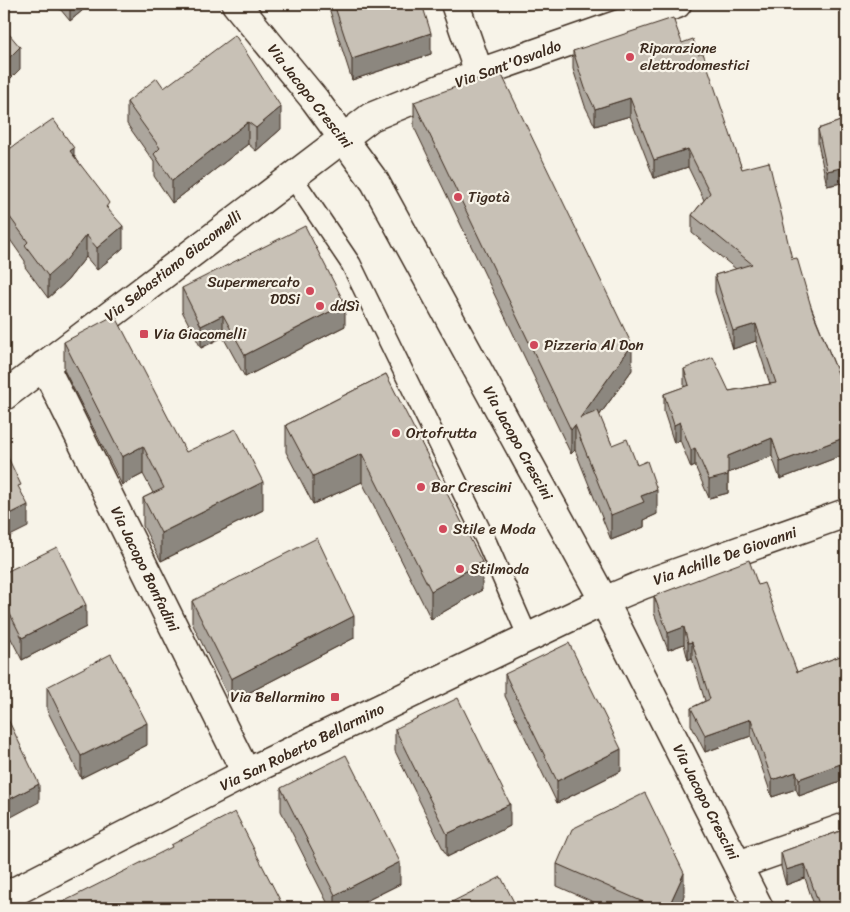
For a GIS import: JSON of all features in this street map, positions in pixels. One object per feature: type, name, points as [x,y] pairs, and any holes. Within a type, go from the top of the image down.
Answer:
[{"type":"street","name":"Via Jacopo Crescini","points":[[236,4],[343,136],[375,182],[604,601],[759,908]]},
{"type":"street","points":[[455,4],[480,73]]},
{"type":"street","name":"Via Sant'Osvaldo","points":[[343,136],[371,117],[480,73],[677,4]]},
{"type":"street","name":"Via Sebastiano Giacomelli","points":[[4,396],[343,136]]},
{"type":"street","name":"Via Jacopo Bonfadini","points":[[44,365],[246,772]]},
{"type":"street","name":"Via Achille De Giovanni","points":[[604,601],[642,585],[846,513]]},
{"type":"street","name":"Via San Roberto Bellarmino","points":[[4,897],[246,772],[604,601]]},
{"type":"street","points":[[738,865],[846,827]]},
{"type":"lane","points":[[291,175],[356,273],[487,543],[528,637]]},
{"type":"building","points":[[334,4],[422,4],[431,33],[352,59]]},
{"type":"building","points":[[673,18],[682,43],[693,39],[698,54],[703,53],[742,169],[769,162],[792,259],[797,258],[812,310],[841,381],[846,379],[846,437],[780,462],[772,438],[728,456],[728,475],[709,480],[695,448],[691,450],[680,422],[674,425],[664,394],[689,385],[684,369],[713,357],[729,391],[776,383],[756,324],[733,331],[715,275],[752,264],[692,215],[710,193],[688,149],[654,160],[630,98],[595,109],[585,88],[573,51]]},
{"type":"building","points":[[4,28],[20,47],[4,63]]},
{"type":"building","points":[[235,35],[281,107],[256,128],[248,122],[172,181],[154,154],[160,148],[127,102],[157,78],[164,88]]},
{"type":"building","points":[[500,71],[632,345],[580,418],[598,411],[612,445],[627,439],[637,465],[647,461],[657,490],[641,496],[644,502],[611,515],[575,425],[571,430],[414,102]]},
{"type":"building","points":[[53,119],[74,148],[70,151],[109,203],[106,207],[123,226],[97,248],[86,235],[67,259],[48,276],[25,245],[28,242],[4,209],[4,144],[8,150]]},
{"type":"building","points":[[846,119],[846,186],[841,168],[827,171],[818,129]]},
{"type":"building","points":[[305,226],[345,304],[245,355],[223,315],[201,326],[182,288]]},
{"type":"building","points":[[115,315],[186,452],[236,429],[263,482],[161,533],[143,498],[164,488],[143,446],[122,457],[64,342]]},
{"type":"building","points":[[386,374],[482,562],[431,591],[362,454],[313,476],[286,425]]},
{"type":"building","points":[[4,449],[21,485],[18,486],[28,505],[4,517]]},
{"type":"building","points":[[317,538],[354,616],[231,679],[192,601]]},
{"type":"building","points":[[57,547],[86,605],[22,638],[4,602],[4,573]]},
{"type":"building","points":[[749,560],[758,585],[764,583],[797,672],[846,654],[846,762],[799,779],[796,772],[772,780],[751,719],[705,735],[691,708],[710,699],[692,642],[688,643],[684,627],[668,633],[654,596]]},
{"type":"building","points":[[569,643],[621,749],[557,781],[505,674]]},
{"type":"building","points":[[111,654],[147,723],[81,756],[47,687]]},
{"type":"building","points":[[458,698],[510,804],[447,834],[395,729]]},
{"type":"building","points":[[4,711],[39,784],[4,802]]},
{"type":"building","points":[[346,755],[400,862],[335,895],[281,788]]},
{"type":"building","points":[[645,793],[684,873],[668,908],[657,908],[557,864],[572,829]]},
{"type":"building","points":[[235,812],[284,908],[51,908],[172,847],[171,845]]},
{"type":"building","points":[[846,829],[846,908],[820,907],[805,864],[786,870],[781,852]]},
{"type":"building","points":[[501,877],[517,908],[440,908]]},
{"type":"place","name":"Riparazione elettrodomestici","points":[[630,57]]},
{"type":"place","name":"Tigotà","points":[[458,197]]},
{"type":"place","name":"Supermercato DDSi","points":[[310,291]]},
{"type":"place","name":"ddSì","points":[[320,306]]},
{"type":"place","name":"Via Giacomelli","points":[[144,334]]},
{"type":"place","name":"Pizzeria Al Don","points":[[534,345]]},
{"type":"place","name":"Ortofrutta","points":[[396,433]]},
{"type":"place","name":"Bar Crescini","points":[[421,487]]},
{"type":"place","name":"Stile e Moda","points":[[443,529]]},
{"type":"place","name":"Stilmoda","points":[[460,569]]},
{"type":"place","name":"Via Bellarmino","points":[[335,697]]}]
